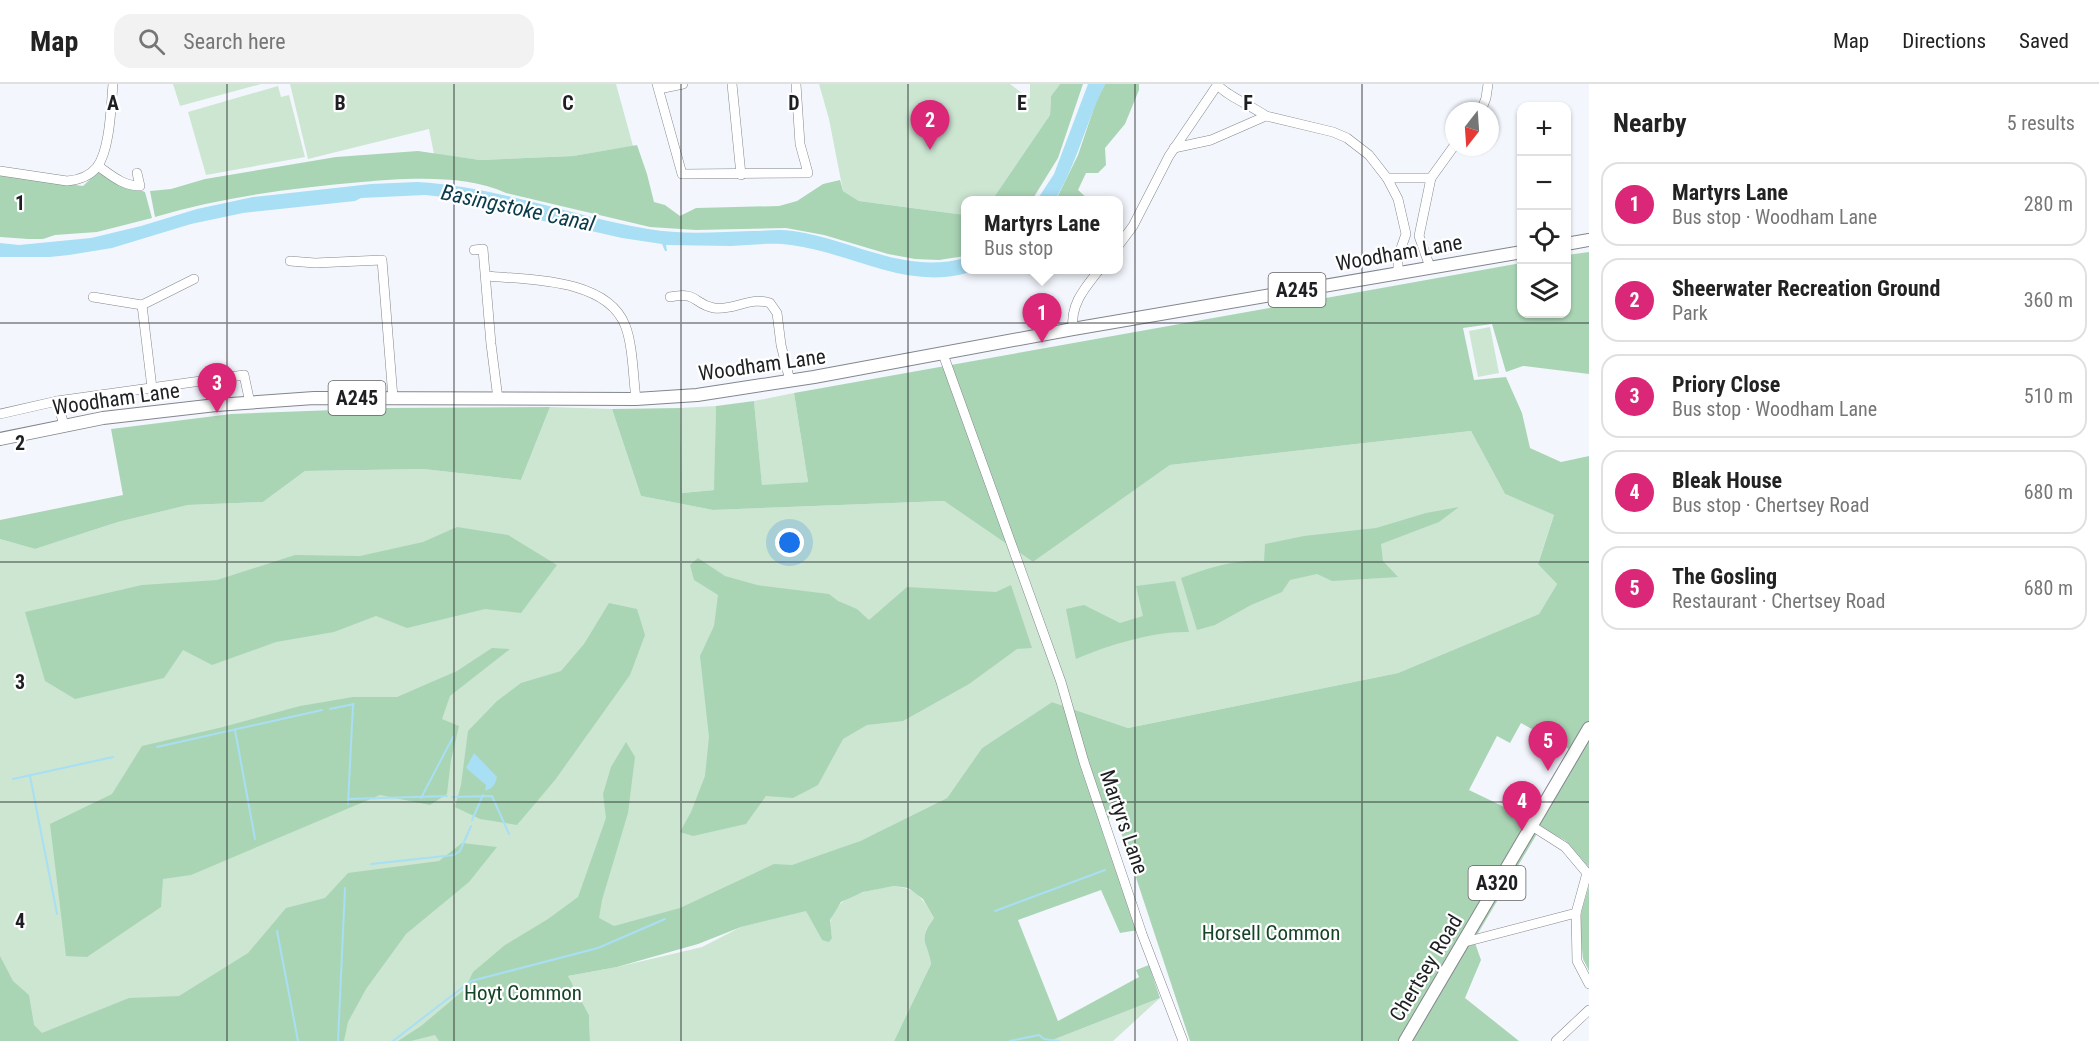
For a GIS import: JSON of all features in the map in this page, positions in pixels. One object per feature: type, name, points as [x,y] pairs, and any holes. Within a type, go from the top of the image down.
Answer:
[{"type":"main road","points":[[1571,243],[1589,240]]},
{"type":"main road","name":"Woodham Lane","points":[[0,439],[103,418],[314,398],[636,399],[698,395],[790,381],[1073,329],[1517,253]]},
{"type":"main road","name":"Chertsey Road","points":[[1405,1041],[1589,728]]},
{"type":"street","points":[[0,171],[67,181],[83,178],[98,166],[102,158],[113,84]]},
{"type":"street","points":[[683,84],[658,87],[682,174],[741,175],[807,173],[800,144],[796,84]]},
{"type":"street","points":[[732,84],[741,175]]},
{"type":"street","points":[[1484,102],[1488,84]]},
{"type":"street","points":[[1123,241],[1174,148],[1218,85],[1223,91],[1248,103],[1266,116],[1343,136],[1369,156],[1387,178],[1398,199],[1406,237],[1398,257],[1398,273]]},
{"type":"street","points":[[1174,148],[1211,140],[1266,116]]},
{"type":"street","points":[[1430,267],[1419,236],[1431,178],[1447,156]]},
{"type":"street","points":[[98,166],[123,183],[140,186],[137,173]]},
{"type":"street","points":[[1387,178],[1431,178]]},
{"type":"street","points":[[1406,237],[1419,236]]},
{"type":"street","points":[[474,250],[483,249],[498,399]]},
{"type":"street","points":[[290,261],[315,263],[382,260],[393,398]]},
{"type":"street","points":[[1073,329],[1073,314],[1077,299],[1096,274]]},
{"type":"street","points":[[487,276],[554,283],[594,293],[608,302],[619,314],[628,334],[636,399]]},
{"type":"street","points":[[93,297],[142,305],[194,279]]},
{"type":"street","points":[[670,297],[684,294],[714,308],[725,308],[755,300],[770,303],[777,313],[780,345],[790,381]]},
{"type":"street","points":[[142,305],[152,388]]},
{"type":"street","name":"Martyrs Lane","points":[[937,355],[952,376],[1061,682],[1084,762],[1142,934],[1183,1041]]},
{"type":"street","points":[[0,414],[57,401],[244,375],[250,403]]},
{"type":"street","points":[[57,401],[64,425]]},
{"type":"street","points":[[1532,826],[1565,848],[1587,873],[1576,913],[1577,961],[1589,984]]},
{"type":"street","points":[[1465,942],[1576,913]]},
{"type":"street","points":[[1556,1041],[1589,1010]]},
{"type":"green space","points":[[173,84],[261,84],[180,106]]},
{"type":"green space","points":[[290,84],[616,84],[633,146],[573,156],[480,160],[434,154],[429,129],[308,159]]},
{"type":"green space","points":[[819,84],[1010,84],[1030,99],[1030,84],[1060,84],[1051,96],[1050,115],[995,196],[961,196],[961,214],[859,201],[843,191],[829,119]]},
{"type":"green space","points":[[1060,84],[1083,84],[1058,158],[1034,196],[995,196],[1050,115],[1051,96]]},
{"type":"green space","points":[[1105,84],[1139,84],[1139,90],[1125,124],[1105,148],[1106,165],[1098,173],[1086,173],[1078,190],[1085,196],[1058,196],[1078,155],[1096,102]]},
{"type":"green space","points":[[278,86],[281,97],[289,95],[305,157],[206,175],[188,112]]},
{"type":"green space","points":[[637,145],[654,202],[665,205],[680,216],[696,208],[779,206],[797,201],[823,184],[840,180],[843,191],[859,201],[961,214],[961,257],[939,260],[915,259],[888,254],[824,235],[786,228],[696,230],[650,227],[454,180],[397,179],[309,187],[257,194],[155,217],[150,191],[171,189],[205,179],[336,157],[418,151],[480,160],[573,156]]},
{"type":"green space","points":[[98,172],[145,192],[152,218],[97,232],[55,235],[43,239],[0,237],[0,175],[83,186]]},
{"type":"green space","points":[[1589,252],[1589,374],[1523,366],[1506,372],[1492,324],[1463,328],[1474,380],[1506,377],[1522,413],[1530,448],[1561,462],[1589,456],[1589,867],[1566,841],[1541,827],[1474,940],[1481,960],[1465,998],[1519,1041],[1190,1041],[1113,808],[1103,834],[1138,930],[1120,933],[1101,890],[1018,920],[1058,1021],[1139,977],[1136,970],[1149,965],[1160,998],[1050,1041],[894,1041],[931,964],[925,936],[934,918],[923,899],[908,888],[894,886],[863,892],[841,902],[830,920],[832,938],[829,942],[822,940],[806,911],[741,927],[698,944],[617,967],[568,976],[589,1015],[590,1041],[439,1041],[435,1035],[411,1041],[398,1041],[421,1026],[465,989],[473,972],[505,945],[548,919],[578,897],[606,818],[603,794],[611,767],[626,742],[635,757],[628,813],[602,900],[599,918],[614,926],[680,908],[774,864],[792,865],[860,841],[947,798],[982,748],[1052,702],[1128,728],[1398,673],[1539,614],[1557,584],[1538,564],[1554,515],[1505,494],[1471,431],[1170,465],[1033,562],[944,501],[713,510],[641,496],[612,409],[680,408],[682,493],[714,490],[716,406],[754,401],[762,485],[808,482],[794,393],[1517,264],[1517,318],[1571,318],[1571,254]],"holes":[[[1521,723],[1569,749],[1531,820],[1469,790],[1497,736],[1510,743]]]},
{"type":"green space","points":[[1490,327],[1499,373],[1478,377],[1469,331]]},
{"type":"green space","points":[[794,393],[808,482],[762,486],[754,401]]},
{"type":"green space","points":[[716,406],[715,490],[681,493],[680,408]]},
{"type":"green space","points":[[550,407],[612,409],[641,496],[713,510],[944,501],[1033,562],[1170,465],[1471,431],[1505,494],[1554,515],[1538,563],[1557,584],[1539,614],[1398,673],[1128,728],[1052,702],[982,748],[947,798],[860,841],[471,988],[451,1041],[0,1041],[0,539],[35,549],[118,522],[188,505],[263,502],[305,471],[423,469],[521,480]]},
{"type":"green space","points":[[550,407],[521,480],[423,469],[305,471],[263,502],[188,505],[118,522],[35,549],[0,539],[0,520],[123,495],[111,429],[231,414],[388,408]]},
{"type":"green space","points":[[1459,507],[1439,522],[1381,544],[1383,561],[1398,577],[1332,581],[1317,574],[1290,580],[1282,592],[1251,605],[1215,625],[1197,630],[1181,578],[1233,563],[1264,561],[1265,544],[1304,536],[1376,528],[1426,513]]},
{"type":"green space","points":[[457,527],[508,535],[557,565],[521,613],[485,609],[407,628],[376,616],[334,632],[276,642],[212,665],[183,650],[164,678],[75,699],[45,681],[25,612],[142,585],[217,580],[295,555],[360,556],[423,542]]},
{"type":"green space","points":[[698,558],[725,576],[757,585],[829,594],[838,601],[857,609],[869,620],[907,587],[996,592],[1011,585],[1032,648],[1017,649],[969,684],[903,721],[867,725],[843,739],[818,785],[793,798],[766,796],[746,824],[693,836],[680,832],[691,812],[705,776],[709,737],[700,656],[714,626],[718,595],[694,580],[690,565]]},
{"type":"green space","points":[[1175,581],[1189,632],[1175,632],[1131,640],[1076,659],[1066,609],[1084,605],[1120,623],[1143,616],[1136,586]]},
{"type":"green space","points":[[609,603],[637,609],[645,635],[630,675],[555,780],[517,825],[480,819],[455,807],[461,785],[468,731],[497,701],[521,683],[561,671],[584,644]]},
{"type":"green space","points":[[492,648],[510,649],[450,696],[442,719],[459,726],[451,760],[447,794],[430,805],[380,795],[191,875],[163,879],[161,907],[87,957],[66,956],[50,824],[112,794],[142,746],[300,706],[353,697],[397,697],[457,671]]},
{"type":"green space","points":[[462,843],[497,847],[469,882],[406,934],[366,989],[348,1022],[344,1041],[0,1041],[0,956],[13,981],[29,995],[34,1025],[42,1033],[129,998],[179,996],[248,953],[286,908],[325,898],[348,873],[439,861]]},
{"type":"green space","points":[[894,886],[914,892],[934,918],[925,936],[931,964],[894,1041],[590,1041],[589,1015],[568,976],[702,947],[741,927],[806,910],[822,940],[832,938],[830,921],[841,903],[857,894]]},
{"type":"green space","points":[[1589,886],[1589,971],[1583,959],[1579,920]]},
{"type":"green space","points":[[1160,998],[1113,1041],[1050,1041]]},
{"type":"water","points":[[1088,84],[1105,84],[1057,196],[1040,196],[1054,174]]},
{"type":"water","name":"Basingstoke Canal","points":[[417,182],[475,189],[661,231],[687,233],[793,231],[899,259],[943,262],[961,259],[961,274],[929,277],[906,275],[814,249],[784,244],[666,245],[667,251],[665,251],[662,244],[531,219],[470,201],[425,195],[361,198],[355,201],[243,213],[191,224],[112,248],[50,257],[0,257],[0,243],[19,245],[91,238],[197,209],[253,197],[371,184]]},
{"type":"water","points":[[474,753],[497,777],[493,786],[485,791],[486,785],[466,768]]},
{"type":"waterway","points":[[330,709],[354,704]]},
{"type":"waterway","points":[[348,804],[353,705]]},
{"type":"waterway","points":[[157,747],[322,710]]},
{"type":"waterway","points":[[235,730],[255,839]]},
{"type":"waterway","points":[[421,798],[453,737]]},
{"type":"waterway","points":[[13,779],[113,757]]},
{"type":"waterway","points":[[30,776],[57,914]]},
{"type":"waterway","points":[[472,820],[483,795]]},
{"type":"waterway","points":[[349,799],[447,796]]},
{"type":"waterway","points":[[452,797],[492,796],[509,834]]},
{"type":"waterway","points":[[371,864],[454,855],[460,851],[471,826]]},
{"type":"waterway","points":[[995,911],[1105,870]]},
{"type":"waterway","points":[[338,1041],[345,888]]},
{"type":"waterway","points":[[393,1041],[471,981],[598,948],[665,919]]},
{"type":"waterway","points":[[277,931],[298,1041]]},
{"type":"waterway","points":[[1010,1041],[1039,1035],[1044,1039],[1059,1041]]},
{"type":"place","name":"Sheerwater Recreation Ground","points":[[930,150]]},
{"type":"place","name":"Martyrs Lane","points":[[1042,343]]},
{"type":"place","name":"Priory Close","points":[[217,413]]},
{"type":"place","name":"The Gosling","points":[[1548,771]]},
{"type":"place","name":"Bleak House","points":[[1522,831]]},
{"type":"park label","name":"Horsell Common","points":[[1271,933]]},
{"type":"park label","name":"Hoyt Common","points":[[523,993]]}]
